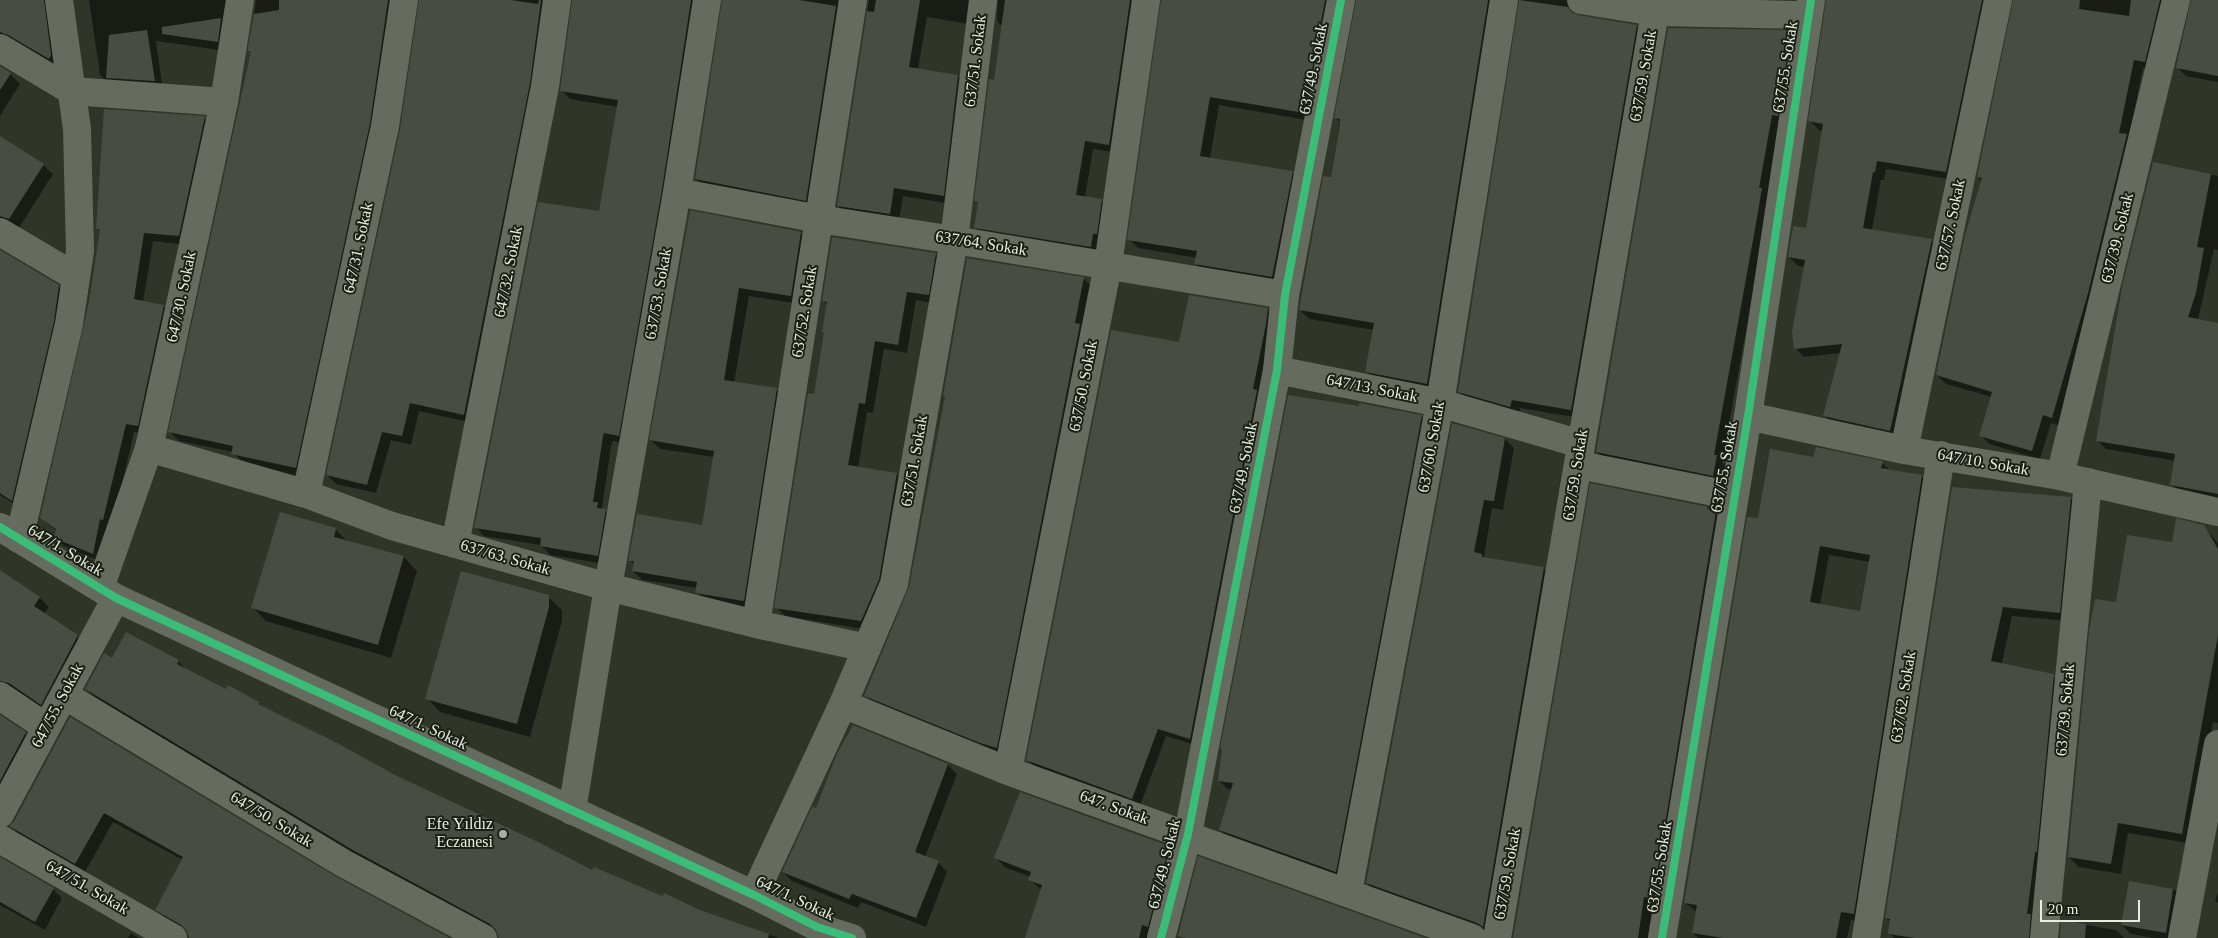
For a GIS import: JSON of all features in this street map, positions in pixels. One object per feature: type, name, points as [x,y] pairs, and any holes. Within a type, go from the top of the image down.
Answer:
[{"type":"street","points":[[9,533],[69,324],[80,251],[77,138],[60,0]]},
{"type":"street","name":"647/30. Sokak","points":[[108,593],[149,448],[224,102],[240,0]]},
{"type":"street","name":"647/31. Sokak","points":[[306,494],[385,126],[404,0]]},
{"type":"street","name":"647/32. Sokak","points":[[455,544],[545,86],[557,0]]},
{"type":"street","name":"637/53. Sokak","points":[[572,811],[608,587],[677,192],[707,0]]},
{"type":"street","name":"637/52. Sokak","points":[[756,624],[853,0]]},
{"type":"street","name":"637/51. Sokak","points":[[754,895],[843,704],[894,584],[954,240],[983,0]]},
{"type":"street","name":"637/50. Sokak","points":[[1008,770],[1108,265],[1146,0]]},
{"type":"street","name":"637/49. Sokak","points":[[1161,938],[1188,834],[1277,370],[1285,295],[1341,0]]},
{"type":"street","name":"637/60. Sokak","points":[[1348,892],[1440,403],[1504,0]]},
{"type":"street","points":[[1581,0],[1654,12],[1810,8]]},
{"type":"street","name":"637/57. Sokak","points":[[1904,450],[1998,0]]},
{"type":"street","name":"637/39. Sokak","points":[[2060,476],[2176,0]]},
{"type":"street","name":"637/55. Sokak","points":[[1662,938],[1748,416],[1810,8]]},
{"type":"street","name":"637/59. Sokak","points":[[1497,938],[1654,12]]},
{"type":"street","points":[[0,48],[72,92],[224,102]]},
{"type":"street","name":"637/64. Sokak","points":[[677,192],[819,219],[1285,295]]},
{"type":"street","points":[[0,232],[76,276]]},
{"type":"street","name":"647/13. Sokak","points":[[1277,370],[1440,403],[1580,454],[1734,496]]},
{"type":"street","name":"647/10. Sokak","points":[[1748,416],[1904,450],[2060,476],[2218,512]]},
{"type":"street","name":"637/63. Sokak","points":[[149,448],[306,494],[392,526],[608,587],[756,624],[867,648]]},
{"type":"street","name":"637/62. Sokak","points":[[1866,938],[1941,455]]},
{"type":"street","name":"637/39. Sokak","points":[[2044,938],[2088,482]]},
{"type":"street","name":"647/1. Sokak","points":[[9,533],[108,593],[754,895],[815,932],[852,938]]},
{"type":"street","name":"647/55. Sokak","points":[[0,814],[64,695],[108,593]]},
{"type":"street","name":"647/50. Sokak","points":[[64,695],[343,863],[483,938]]},
{"type":"street","points":[[0,696],[46,727]]},
{"type":"street","name":"647. Sokak","points":[[843,704],[1008,770],[1472,938]]},
{"type":"street","points":[[2182,938],[2215,779],[2218,744]]},
{"type":"street","name":"647/51. Sokak","points":[[0,838],[173,938]]},
{"type":"building","points":[[0,0],[44,0],[51,55],[49,59],[0,32]]},
{"type":"building","points":[[279,0],[388,0],[370,123],[296,468],[231,454],[233,446],[168,432],[251,51],[248,51],[248,47],[254,14],[279,10]]},
{"type":"building","points":[[419,0],[511,0],[538,4],[539,0],[541,0],[530,83],[464,415],[410,403],[402,436],[382,432],[367,485],[326,475],[400,129]]},
{"type":"building","points":[[572,0],[691,0],[662,189],[619,436],[604,433],[603,436],[593,502],[598,502],[597,508],[606,509],[598,556],[540,546],[541,538],[474,528],[538,202],[599,211],[618,100],[560,91]]},
{"type":"building","points":[[722,0],[799,0],[836,6],[806,201],[695,179]]},
{"type":"building","points":[[876,0],[920,0],[909,67],[958,75],[944,196],[894,188],[890,214],[837,206],[867,11],[874,12]]},
{"type":"building","points":[[1005,0],[1130,0],[1109,145],[1085,141],[1076,195],[1102,199],[1097,234],[1093,234],[1091,247],[974,228],[978,202],[974,201],[989,79],[994,80]]},
{"type":"building","points":[[1161,0],[1325,0],[1304,113],[1210,97],[1200,156],[1293,171],[1272,277],[1194,264],[1197,251],[1127,240]]},
{"type":"building","points":[[1356,0],[1488,0],[1427,384],[1365,372],[1374,323],[1299,310],[1323,176],[1331,177],[1340,126],[1340,119],[1334,118]]},
{"type":"building","points":[[1519,0],[1568,7],[1578,15],[1637,25],[1571,410],[1512,400],[1510,407],[1458,392]]},
{"type":"building","points":[[1826,0],[1982,0],[1946,172],[1877,161],[1875,172],[1873,172],[1863,228],[1932,239],[1890,431],[1823,416],[1842,344],[1794,349],[1792,332],[1805,260],[1788,257],[1793,226],[1806,228],[1823,124],[1808,121]]},
{"type":"building","points":[[2013,0],[2080,0],[2079,9],[2129,16],[2131,0],[2160,0],[2145,62],[2134,60],[2119,133],[2127,134],[2088,293],[2052,418],[2043,415],[2032,451],[1979,436],[1992,392],[1936,375],[1965,235],[1982,178],[1977,177]]},
{"type":"building","points":[[2191,0],[2218,0],[2218,76],[2176,68]]},
{"type":"building","points":[[221,18],[218,42],[162,34],[162,27]]},
{"type":"building","points":[[1668,28],[1791,30],[1778,116],[1772,115],[1759,188],[1762,188],[1714,455],[1717,455],[1713,476],[1596,452]]},
{"type":"building","points":[[147,30],[155,81],[106,78],[109,35]]},
{"type":"building","points":[[0,66],[11,73],[0,90]]},
{"type":"building","points":[[104,109],[205,116],[179,236],[144,233],[134,299],[164,305],[138,426],[126,424],[103,520],[100,519],[93,554],[54,538],[56,529],[40,518],[89,302],[100,229],[96,229]]},
{"type":"building","points":[[0,136],[44,164],[9,219],[0,216]]},
{"type":"building","points":[[2153,162],[2211,174],[2197,247],[2204,248],[2196,293],[2188,317],[2218,323],[2218,494],[2170,485],[2175,454],[2096,441],[2123,282]]},
{"type":"building","points":[[690,210],[801,232],[791,296],[739,288],[724,380],[777,388],[744,601],[695,593],[697,582],[632,571],[634,561],[628,561],[637,514],[702,525],[714,451],[649,440]]},
{"type":"building","points":[[832,237],[936,253],[929,295],[907,292],[898,345],[875,341],[865,404],[859,403],[848,465],[897,473],[879,580],[861,621],[774,608],[808,393],[814,394],[824,333],[822,332],[827,302],[822,301]]},
{"type":"building","points":[[0,250],[59,285],[54,321],[12,501],[0,493]]},
{"type":"building","points":[[967,258],[1084,277],[1075,323],[1080,324],[997,748],[980,743],[864,696],[909,587],[945,396],[943,396]]},
{"type":"building","points":[[1189,295],[1268,308],[1253,389],[1257,390],[1190,739],[1158,729],[1132,799],[1026,760],[1111,330],[1179,342]]},
{"type":"building","points":[[1288,395],[1359,406],[1359,403],[1422,415],[1336,872],[1219,830],[1233,783],[1218,781],[1222,749],[1220,748]]},
{"type":"building","points":[[1452,423],[1505,438],[1494,501],[1484,500],[1474,552],[1482,554],[1482,557],[1544,567],[1483,927],[1477,923],[1366,883]]},
{"type":"building","points":[[1816,447],[1883,461],[1881,468],[1922,475],[1854,914],[1841,912],[1836,938],[1723,938],[1692,933],[1697,905],[1684,903],[1747,517],[1758,518],[1770,449],[1813,457]],"holes":[[[1820,546],[1870,555],[1860,611],[1810,602]]]},
{"type":"building","points":[[1590,483],[1708,507],[1707,509],[1716,511],[1653,898],[1644,897],[1638,938],[1513,938]]},
{"type":"building","points":[[1952,487],[2071,497],[2060,613],[2003,607],[1991,661],[2054,674],[2037,852],[2035,852],[2027,914],[2031,914],[2029,938],[1915,938],[1888,934],[1890,919],[1885,918]]},
{"type":"building","points":[[280,512],[336,528],[334,537],[404,556],[378,645],[251,608]]},
{"type":"building","points":[[2176,518],[2204,525],[2218,549],[2218,635],[2182,834],[2118,823],[2111,864],[2068,857],[2089,631],[2095,599],[2116,602],[2127,535],[2172,542]]},
{"type":"building","points":[[0,570],[40,597],[34,606],[78,635],[41,705],[9,683],[0,681]]},
{"type":"building","points":[[461,571],[549,595],[549,607],[517,724],[425,699]]},
{"type":"building","points":[[126,632],[179,660],[177,664],[226,689],[228,685],[259,702],[258,704],[339,744],[395,775],[540,843],[592,870],[594,867],[662,896],[664,893],[700,910],[769,934],[768,938],[499,938],[496,930],[490,924],[351,849],[85,689],[104,653],[112,658]]},
{"type":"building","points":[[0,715],[26,732],[0,781]]},
{"type":"building","points":[[70,717],[335,876],[450,938],[189,938],[187,931],[181,925],[155,910],[183,857],[104,813],[75,864],[9,826],[14,821]]},
{"type":"building","points":[[853,725],[948,764],[915,852],[939,861],[916,918],[852,894],[849,899],[782,872],[812,807],[816,808],[837,754]]},
{"type":"building","points":[[1020,792],[1169,846],[1148,927],[1142,925],[1139,938],[1025,938],[1042,885],[1028,880],[1031,872],[994,858]]},
{"type":"building","points":[[1198,856],[1426,938],[1186,938],[1178,936]]},
{"type":"building","points":[[0,857],[54,888],[35,922],[0,902]]},
{"type":"building","points":[[2129,881],[2173,889],[2166,933],[2121,925]]},
{"type":"building","points":[[2061,920],[2086,924],[2085,938],[2060,938]]},
{"type":"cycle path","points":[[1161,938],[1188,834],[1277,370],[1285,295],[1341,0]]},
{"type":"cycle path","points":[[1662,938],[1748,416],[1811,0]]},
{"type":"cycle path","points":[[0,527],[116,598],[754,895],[817,927],[852,938]]},
{"type":"place","name":"Efe Yıldız Eczanesi","points":[[503,834]]}]
